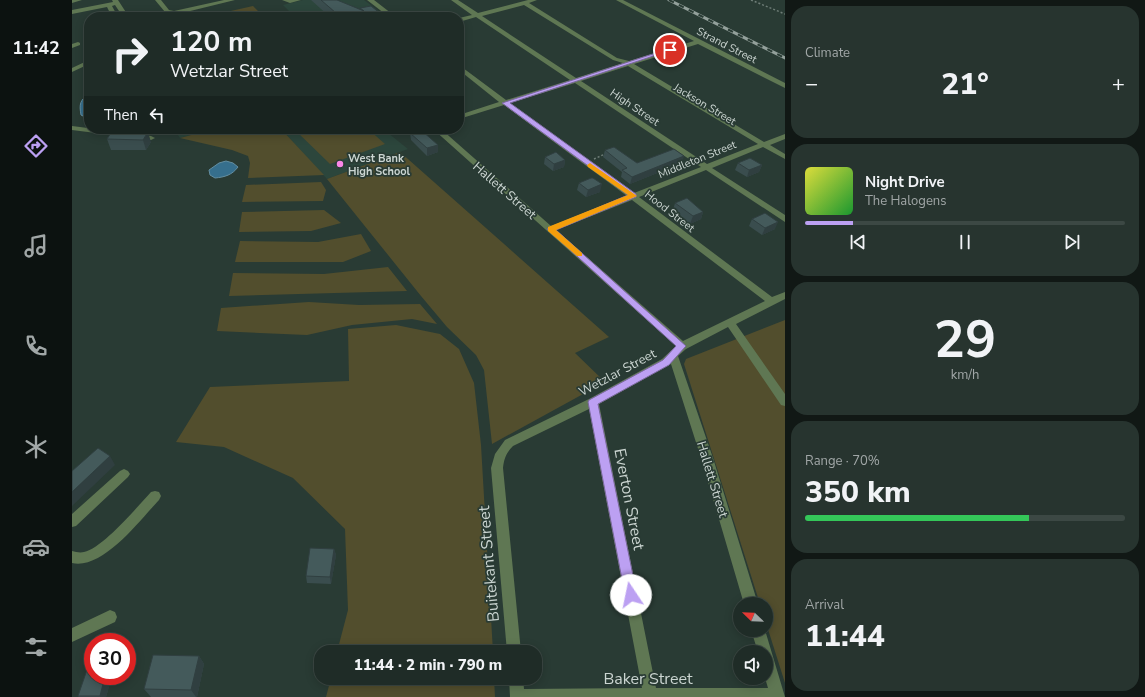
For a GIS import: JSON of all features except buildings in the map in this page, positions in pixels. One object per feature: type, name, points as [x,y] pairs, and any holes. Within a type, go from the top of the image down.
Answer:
[{"type":"street","points":[[72,1],[79,0],[83,8]]},
{"type":"street","points":[[158,0],[169,12]]},
{"type":"street","points":[[203,0],[209,6]]},
{"type":"street","points":[[176,12],[232,0]]},
{"type":"street","points":[[285,0],[298,0]]},
{"type":"street","points":[[370,0],[386,12]]},
{"type":"street","name":"High Street","points":[[454,0],[785,219]]},
{"type":"street","points":[[464,19],[534,0]]},
{"type":"street","name":"Strand Street","points":[[619,0],[697,42],[785,86]]},
{"type":"street","points":[[72,12],[109,5],[116,2],[123,12]]},
{"type":"street","name":"Jackson Street","points":[[524,3],[759,145],[785,157]]},
{"type":"street","points":[[109,5],[112,12]]},
{"type":"street","points":[[464,115],[697,42]]},
{"type":"street","points":[[72,70],[84,64]]},
{"type":"street","name":"Hood Street","points":[[464,71],[505,103],[633,196],[772,302]]},
{"type":"street","points":[[72,128],[84,130]]},
{"type":"street","points":[[119,134],[151,138]]},
{"type":"street","name":"Hallett Street","points":[[443,134],[682,346]]},
{"type":"street","name":"Middleton Street","points":[[551,229],[759,145],[785,136]]},
{"type":"street","name":"Jackson Street","points":[[759,145],[785,165]]},
{"type":"street","name":"Wetzlar Street","points":[[498,472],[498,459],[501,452],[509,443],[593,402],[666,362],[682,346],[785,295]]},
{"type":"street","points":[[730,323],[785,402]]},
{"type":"street","name":"Hallett Street","points":[[673,355],[707,458],[749,597]]},
{"type":"street","name":"Everton Street","points":[[593,402],[651,696]]},
{"type":"street","name":"Buitekant Street","points":[[498,472],[513,645]]},
{"type":"street","points":[[72,522],[124,474]]},
{"type":"street","points":[[72,557],[84,558],[100,550],[132,521],[155,496]]},
{"type":"street","points":[[72,635],[110,617]]},
{"type":"street","points":[[773,679],[778,696]]},
{"type":"street","points":[[517,685],[518,696]]},
{"type":"street","name":"Baker Street","points":[[518,696],[778,696]]},
{"type":"path","points":[[751,0],[785,14]]},
{"type":"path","points":[[586,162],[605,154]]},
{"type":"shaded area","points":[[303,0],[364,0],[380,12],[290,12],[283,5]]},
{"type":"shaded area","points":[[253,6],[259,12],[226,12]]},
{"type":"shaded area","points":[[177,134],[195,134],[180,138]]},
{"type":"shaded area","points":[[195,134],[286,134],[324,175],[248,178],[250,163],[248,156],[232,150],[180,138]]},
{"type":"shaded area","name":"West Bank High School","points":[[286,134],[389,134],[408,149],[327,179]]},
{"type":"shaded area","points":[[299,134],[374,134],[385,144],[330,164]]},
{"type":"shaded area","points":[[400,152],[609,337],[575,353],[605,382],[492,444],[484,370],[476,355],[447,327],[327,179]]},
{"type":"shaded area","points":[[321,182],[326,190],[323,201],[242,202],[246,185]]},
{"type":"shaded area","points":[[324,210],[341,223],[311,231],[239,232],[242,212]]},
{"type":"shaded area","points":[[361,234],[371,251],[343,262],[235,262],[240,241],[318,242]]},
{"type":"shaded area","points":[[388,267],[407,291],[229,296],[233,273],[324,274]]},
{"type":"shaded area","points":[[309,302],[359,305],[420,304],[437,324],[412,319],[352,325],[307,335],[217,331],[221,308]]},
{"type":"shaded area","points":[[785,320],[785,683],[770,637],[773,637],[773,597],[758,597],[684,364],[686,359]]},
{"type":"shaded area","points":[[396,325],[440,334],[459,349],[474,383],[481,445],[493,645],[339,645],[348,610],[345,529],[293,478],[224,447],[176,442],[210,387],[349,381],[348,329]]},
{"type":"shaded area","points":[[329,685],[494,685],[495,697],[326,697]]},
{"type":"water","points":[[84,98],[84,116],[81,115],[80,108]]},
{"type":"water","points":[[226,161],[233,163],[238,167],[231,174],[225,176],[215,178],[210,175],[209,170],[219,163]]},
{"type":"railway","points":[[669,0],[785,58]]},
{"type":"slow traffic","points":[[580,255],[551,229],[633,196],[590,165]]},
{"type":"place","name":"West Bank High School","points":[[340,164]]},
{"type":"route","points":[[631,595],[593,402],[666,362],[682,346],[551,229],[633,196],[505,103],[670,50]]}]
